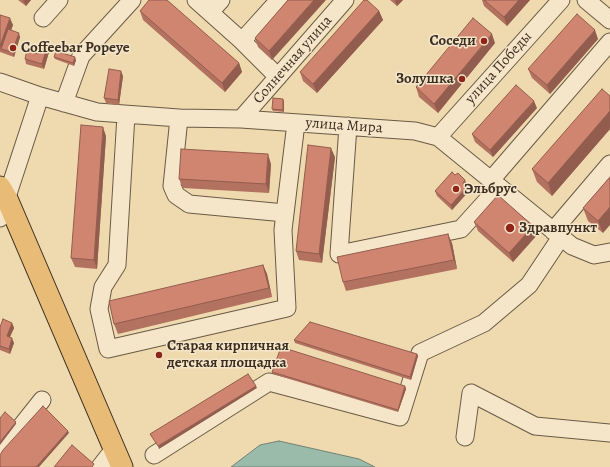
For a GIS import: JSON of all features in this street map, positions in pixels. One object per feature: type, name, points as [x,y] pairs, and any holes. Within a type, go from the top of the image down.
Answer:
[{"type":"main road","points":[[2,202],[118,458]]},
{"type":"street","points":[[43,18],[59,0]]},
{"type":"street","points":[[64,103],[81,56],[132,0]]},
{"type":"street","points":[[196,0],[216,6],[242,41],[278,77]]},
{"type":"street","points":[[242,41],[279,0]]},
{"type":"street","name":"Солнечная улица","points":[[241,119],[345,0]]},
{"type":"street","name":"улица Победы","points":[[438,137],[561,0]]},
{"type":"street","points":[[586,0],[610,20]]},
{"type":"street","points":[[348,126],[339,254],[461,229],[495,184],[610,42]]},
{"type":"street","name":"улица Мира","points":[[0,82],[40,96],[97,112],[179,118],[241,119],[348,126],[415,131],[438,137],[572,246],[594,255],[610,252]]},
{"type":"street","points":[[2,202],[40,96]]},
{"type":"street","points":[[126,115],[117,265],[103,287],[99,309],[108,349],[287,308],[283,230],[296,123]]},
{"type":"street","points":[[179,118],[172,186],[176,195],[189,204],[285,213]]},
{"type":"street","points":[[154,454],[269,382],[400,417],[420,353],[484,323],[529,285],[557,234],[610,164]]},
{"type":"street","points":[[465,437],[471,393],[535,426],[610,432]]},
{"type":"street","points":[[0,453],[42,400]]},
{"type":"street","points":[[100,467],[118,458]]},
{"type":"shaded area","points":[[279,441],[359,459],[375,467],[231,467],[260,445]]},
{"type":"building","points":[[149,0],[167,0],[239,63],[222,83],[140,11]]},
{"type":"building","points":[[288,0],[314,0],[269,51],[255,38]]},
{"type":"building","points":[[364,0],[367,0],[379,11],[313,84],[300,72]]},
{"type":"building","points":[[484,0],[519,0],[504,17]]},
{"type":"building","points":[[577,14],[595,30],[547,85],[528,69]]},
{"type":"building","points":[[0,15],[10,18],[0,46]]},
{"type":"building","points":[[473,18],[492,34],[434,104],[416,87]]},
{"type":"building","points":[[8,29],[19,33],[12,52],[1,49]]},
{"type":"building","points":[[41,45],[47,47],[42,64],[25,59],[27,50],[38,54]]},
{"type":"building","points":[[56,51],[75,57],[73,63],[54,57]]},
{"type":"building","points":[[109,69],[121,71],[118,100],[104,98]]},
{"type":"building","points":[[516,85],[534,101],[490,150],[472,134]]},
{"type":"building","points":[[602,89],[610,96],[610,111],[548,183],[532,169]]},
{"type":"building","points":[[273,98],[283,99],[283,110],[272,109]]},
{"type":"building","points":[[81,125],[103,127],[94,260],[71,258]]},
{"type":"building","points":[[308,145],[331,148],[319,254],[296,251]]},
{"type":"building","points":[[181,149],[268,154],[266,184],[179,179]]},
{"type":"building","points":[[452,172],[455,175],[458,173],[465,180],[463,183],[467,187],[451,205],[435,191]]},
{"type":"building","points":[[610,177],[610,207],[598,221],[583,208]]},
{"type":"building","points":[[498,195],[533,226],[509,253],[474,222]]},
{"type":"building","points":[[448,234],[454,260],[343,282],[337,257]]},
{"type":"building","points":[[263,265],[269,288],[114,324],[109,301]]},
{"type":"building","points":[[3,319],[12,323],[7,336],[12,338],[9,349],[0,346],[0,327]]},
{"type":"building","points":[[310,322],[417,354],[410,377],[294,340]]},
{"type":"building","points":[[281,347],[405,386],[398,410],[272,372]]},
{"type":"building","points":[[248,374],[256,386],[158,446],[150,434]]},
{"type":"building","points":[[43,406],[68,431],[36,467],[0,467],[0,455],[3,450]]},
{"type":"building","points":[[5,412],[16,422],[0,442],[0,418]]},
{"type":"building","points":[[72,445],[94,464],[92,467],[54,467]]},
{"type":"place","name":"Соседи","points":[[484,41]]},
{"type":"place","name":"Coffeebar Popeye","points":[[13,48]]},
{"type":"place","name":"Золушка","points":[[462,79]]},
{"type":"place","name":"Эльбрус","points":[[456,189]]},
{"type":"place","name":"Здравпункт","points":[[510,228]]},
{"type":"place","name":"Старая кирпичная детская площадка","points":[[159,355]]}]
